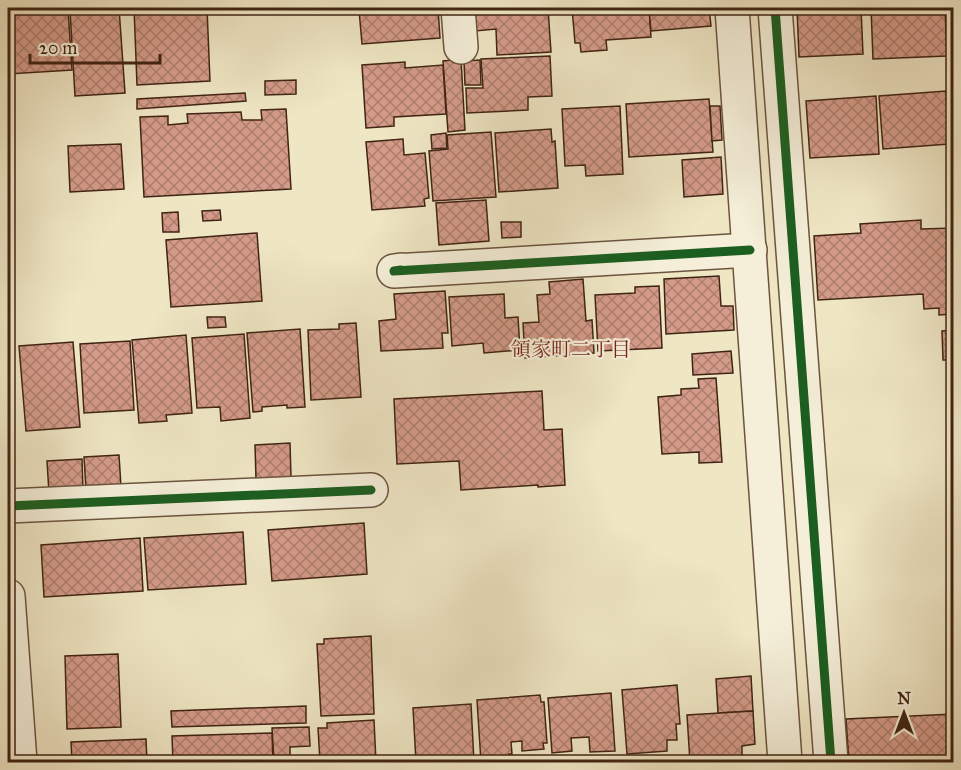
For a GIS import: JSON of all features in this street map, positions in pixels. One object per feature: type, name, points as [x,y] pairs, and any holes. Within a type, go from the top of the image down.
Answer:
[{"type":"street","points":[[458,8],[461,47]]},
{"type":"street","points":[[732,8],[785,762]]},
{"type":"street","points":[[775,8],[831,762]]},
{"type":"street","points":[[401,270],[394,271],[750,250]]},
{"type":"street","points":[[8,506],[371,490]]},
{"type":"street","points":[[8,607],[20,762]]},
{"type":"building","points":[[8,8],[68,8],[72,70],[8,74]]},
{"type":"building","points":[[119,8],[125,93],[75,96],[70,10]]},
{"type":"building","points":[[134,8],[160,8],[160,12],[183,11],[183,8],[207,8],[210,81],[137,85]]},
{"type":"building","points":[[438,8],[440,38],[362,44],[359,10]]},
{"type":"building","points":[[474,8],[548,8],[551,52],[497,55],[496,29],[475,31]]},
{"type":"building","points":[[572,8],[649,8],[651,37],[606,40],[607,50],[581,52],[580,43],[575,43]]},
{"type":"building","points":[[649,8],[709,8],[711,26],[651,31]]},
{"type":"building","points":[[797,8],[861,8],[863,54],[799,57]]},
{"type":"building","points":[[871,8],[945,8],[947,56],[873,59]]},
{"type":"building","points":[[950,8],[954,8],[954,70]]},
{"type":"building","points":[[550,56],[552,96],[528,97],[528,110],[467,113],[466,88],[483,88],[481,59]]},
{"type":"building","points":[[461,59],[465,130],[448,132],[443,61]]},
{"type":"building","points":[[480,60],[481,85],[465,85],[464,61]]},
{"type":"building","points":[[405,62],[405,68],[443,65],[446,114],[394,117],[394,126],[366,128],[362,65]]},
{"type":"building","points":[[296,80],[296,94],[265,95],[265,81]]},
{"type":"building","points":[[951,90],[954,90],[954,136]]},
{"type":"building","points":[[946,91],[949,144],[883,149],[879,96]]},
{"type":"building","points":[[245,93],[246,101],[137,109],[137,99]]},
{"type":"building","points":[[876,96],[879,154],[810,158],[806,101]]},
{"type":"building","points":[[709,99],[713,152],[629,157],[626,104]]},
{"type":"building","points":[[620,106],[623,174],[586,176],[585,165],[565,166],[562,109]]},
{"type":"building","points":[[710,106],[720,106],[722,140],[712,141]]},
{"type":"building","points":[[286,109],[291,189],[144,197],[140,117],[168,116],[168,125],[188,123],[187,114],[241,112],[242,120],[262,120],[261,110]]},
{"type":"building","points":[[551,129],[552,142],[555,141],[558,188],[499,192],[495,133]]},
{"type":"building","points":[[491,132],[496,197],[433,201],[429,151],[448,149],[447,135]]},
{"type":"building","points":[[446,133],[447,148],[432,149],[431,135]]},
{"type":"building","points":[[403,139],[404,155],[425,153],[429,198],[424,199],[425,206],[372,210],[366,142]]},
{"type":"building","points":[[121,144],[124,189],[70,192],[68,146]]},
{"type":"building","points":[[721,157],[723,194],[684,197],[682,160]]},
{"type":"building","points":[[486,200],[489,241],[439,245],[436,203]]},
{"type":"building","points":[[220,210],[221,220],[203,221],[202,211]]},
{"type":"building","points":[[178,212],[179,232],[163,232],[162,213]]},
{"type":"building","points":[[921,220],[921,229],[954,228],[954,314],[939,315],[939,308],[924,309],[923,294],[818,300],[814,236],[861,233],[860,224]]},
{"type":"building","points":[[501,222],[521,222],[521,237],[502,238]]},
{"type":"building","points":[[257,233],[262,301],[171,307],[166,240]]},
{"type":"building","points":[[719,276],[721,306],[733,306],[734,330],[666,334],[664,279]]},
{"type":"building","points":[[583,279],[586,321],[592,320],[594,353],[525,358],[523,323],[539,322],[537,295],[550,294],[549,282]]},
{"type":"building","points":[[659,286],[662,348],[598,351],[595,295],[635,293],[635,287]]},
{"type":"building","points":[[445,291],[448,333],[442,333],[443,348],[381,351],[379,321],[396,319],[394,294]]},
{"type":"building","points":[[504,294],[505,318],[518,317],[520,350],[484,353],[483,343],[452,346],[449,297]]},
{"type":"building","points":[[207,317],[225,317],[226,327],[208,328]]},
{"type":"building","points":[[356,323],[361,397],[311,400],[308,330],[339,329],[339,324]]},
{"type":"building","points":[[300,329],[305,407],[287,408],[287,405],[262,407],[262,411],[253,412],[247,333]]},
{"type":"building","points":[[954,330],[954,360],[943,360],[942,331]]},
{"type":"building","points":[[244,334],[250,418],[221,421],[220,407],[197,408],[192,338]]},
{"type":"building","points":[[186,335],[192,413],[166,415],[167,421],[139,423],[132,340]]},
{"type":"building","points":[[130,341],[134,410],[84,413],[80,344]]},
{"type":"building","points":[[73,342],[80,427],[26,431],[19,346]]},
{"type":"building","points":[[731,351],[733,373],[693,375],[692,354]]},
{"type":"building","points":[[716,378],[722,462],[699,463],[699,452],[662,454],[658,397],[681,395],[681,389],[699,388],[698,379]]},
{"type":"building","points":[[542,391],[544,430],[562,429],[565,485],[461,490],[459,461],[397,464],[394,399]]},
{"type":"building","points":[[290,443],[291,477],[256,479],[255,445]]},
{"type":"building","points":[[119,455],[121,487],[86,490],[84,457]]},
{"type":"building","points":[[82,459],[83,490],[49,493],[47,461]]},
{"type":"building","points":[[364,523],[367,574],[272,581],[268,530]]},
{"type":"building","points":[[243,532],[246,584],[148,590],[144,538]]},
{"type":"building","points":[[140,538],[143,591],[44,597],[41,545]]},
{"type":"building","points":[[371,636],[374,714],[321,716],[317,644],[324,644],[324,639]]},
{"type":"building","points":[[118,654],[121,727],[67,729],[65,656]]},
{"type":"building","points":[[751,676],[753,711],[718,713],[716,679]]},
{"type":"building","points":[[677,685],[680,724],[676,724],[677,740],[667,740],[667,751],[627,754],[622,690]]},
{"type":"building","points":[[611,693],[615,751],[590,752],[589,737],[571,738],[572,751],[552,753],[548,698]]},
{"type":"building","points":[[540,695],[541,702],[544,702],[547,743],[543,743],[544,749],[522,751],[522,741],[511,742],[512,754],[509,754],[509,759],[481,762],[477,700]]},
{"type":"building","points":[[471,704],[474,762],[416,762],[413,708]]},
{"type":"building","points":[[306,706],[306,723],[172,727],[171,711]]},
{"type":"building","points":[[753,711],[755,744],[742,746],[742,762],[690,762],[687,715]]},
{"type":"building","points":[[954,714],[954,762],[849,762],[846,719]]},
{"type":"building","points":[[374,720],[376,762],[320,762],[318,728],[327,728],[327,723]]},
{"type":"building","points":[[309,727],[310,746],[290,747],[290,762],[274,762],[272,728]]},
{"type":"building","points":[[272,733],[273,762],[173,762],[172,736]]},
{"type":"building","points":[[146,739],[147,762],[72,762],[71,742]]},
{"type":"cycle path","points":[[775,8],[831,762]]},
{"type":"cycle path","points":[[401,270],[394,271],[750,250]]},
{"type":"cycle path","points":[[8,506],[371,490]]},
{"type":"district","name":"領家町二丁目","points":[[571,349]]}]
